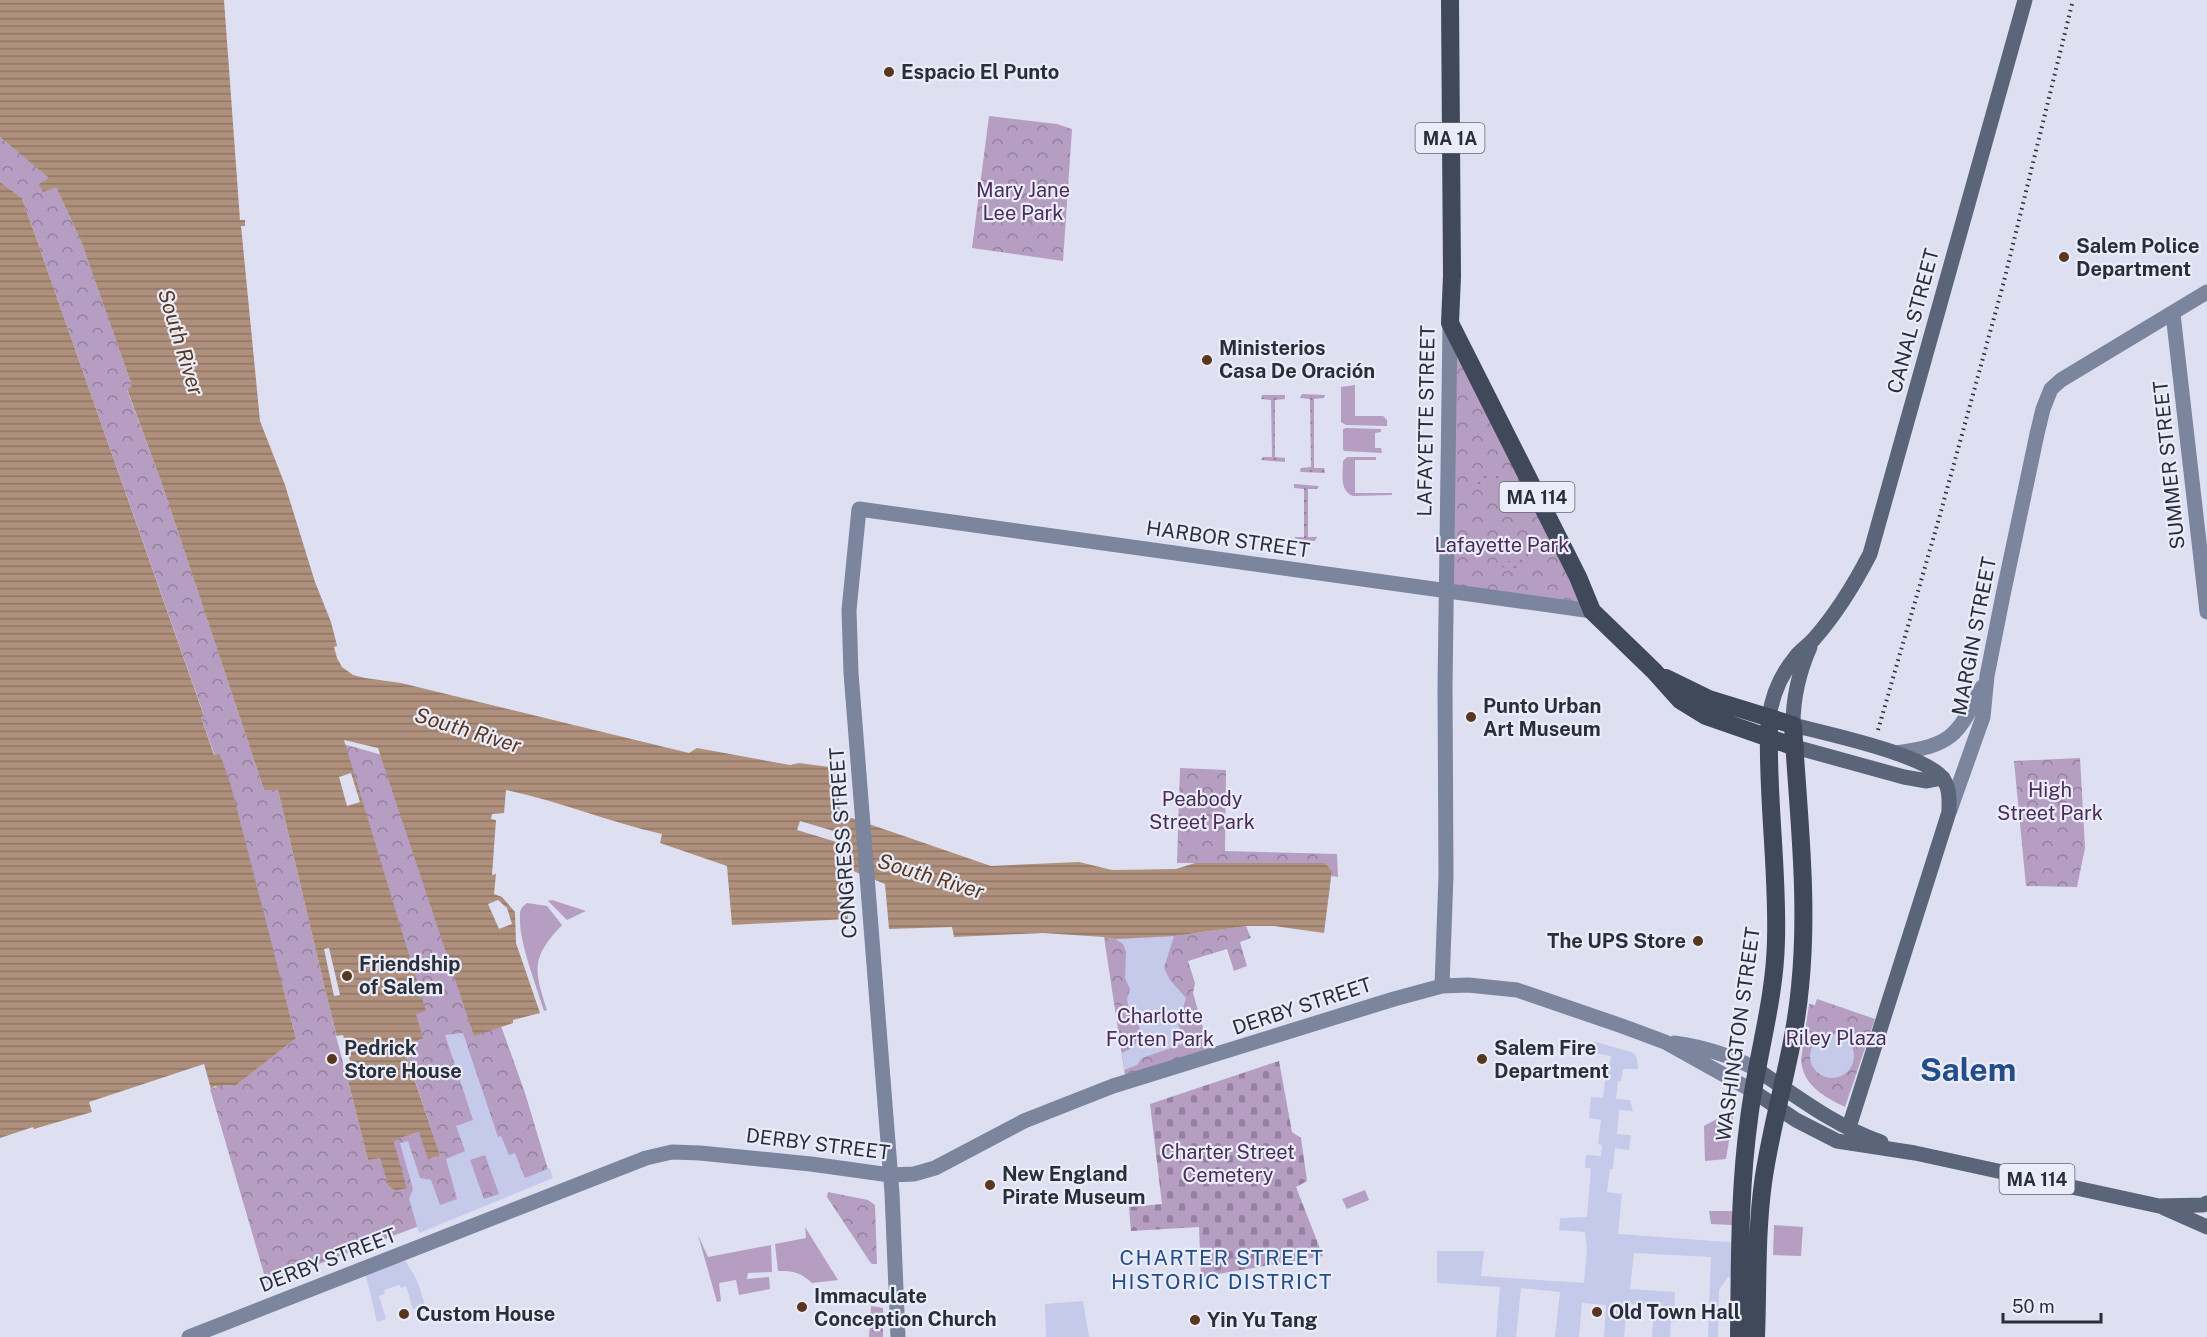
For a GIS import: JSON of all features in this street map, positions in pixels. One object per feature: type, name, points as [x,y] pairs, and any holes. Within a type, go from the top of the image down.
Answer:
[{"type":"highway","name":"LAFAYETTE STREET","points":[[1450,0],[1452,276],[1450,322]]},
{"type":"highway","name":"MA 114","points":[[1450,322],[1578,577],[1592,611],[1654,671],[1680,700],[1706,716],[1768,738]]},
{"type":"highway","name":"MA 114","points":[[1654,671],[1709,699],[1793,725]]},
{"type":"highway","name":"WASHINGTON STREET","points":[[1738,1337],[1744,1170],[1756,1069],[1768,1013],[1776,942],[1776,883],[1768,770],[1769,718]]},
{"type":"highway","points":[[1756,1337],[1760,1208],[1763,1182],[1796,1021],[1800,986],[1804,910],[1793,725]]},
{"type":"highway","points":[[1768,738],[1794,747]]},
{"type":"main road","name":"CANAL STREET","points":[[1793,725],[1793,705],[1801,666],[1814,639],[1858,578],[1876,537],[1951,258],[2025,0]]},
{"type":"main road","name":"MARGIN STREET","points":[[1849,1128],[1949,812],[1983,717],[1987,676],[2037,434],[2051,389],[2091,361],[2207,292]]},
{"type":"main road","name":"SUMMER STREET","points":[[2173,314],[2207,612]]},
{"type":"main road","name":"LAFAYETTE STREET","points":[[1442,986],[1446,875],[1445,688],[1450,322]]},
{"type":"main road","name":"HARBOR STREET","points":[[859,508],[1592,611]]},
{"type":"main road","name":"CONGRESS STREET","points":[[859,508],[849,610],[851,673],[890,1174],[898,1298],[898,1337]]},
{"type":"main road","name":"CANAL STREET","points":[[1769,718],[1772,700],[1780,680],[1794,658],[1814,639]]},
{"type":"main road","points":[[1896,753],[1931,748],[1947,740],[1959,728],[1987,676]]},
{"type":"main road","points":[[1793,725],[1896,753],[1929,766],[1943,778],[1949,792],[1949,812]]},
{"type":"main road","points":[[1794,747],[1904,777],[1928,781],[1943,778],[1966,762]]},
{"type":"main road","name":"DERBY STREET","points":[[189,1337],[604,1173],[659,1154],[685,1152],[726,1155],[890,1174],[914,1174],[935,1168],[1024,1121],[1109,1088],[1377,1004],[1442,986],[1485,986],[1517,990],[1665,1042]]},
{"type":"main road","points":[[1665,1042],[1701,1046],[1738,1060],[1783,1087]]},
{"type":"main road","points":[[1665,1042],[1753,1091]]},
{"type":"main road","name":"MA 114","points":[[1783,1087],[1802,1102],[1863,1136],[1915,1153]]},
{"type":"main road","name":"MA 114","points":[[1753,1091],[1778,1108],[1837,1141],[1915,1153],[2159,1206],[2205,1204]]},
{"type":"main road","points":[[2205,1204],[2201,1219],[2206,1226]]},
{"type":"main road","points":[[2159,1206],[2206,1226]]},
{"type":"green space","name":"Mary Jane Lee Park","points":[[989,116],[1057,124],[1072,129],[1063,261],[972,248]]},
{"type":"green space","points":[[0,137],[50,178],[81,241],[132,386],[127,390],[162,484],[264,790],[278,790],[368,1160],[380,1157],[388,1186],[396,1191],[407,1188],[392,1140],[419,1132],[440,1155],[403,1045],[420,1028],[315,736],[407,762],[525,1093],[550,1176],[267,1284],[210,1089],[222,1085],[235,1086],[296,1037],[220,754],[215,756],[201,717],[204,715],[22,198],[0,182]]},
{"type":"green space","name":"Lafayette Park","points":[[1450,323],[1592,611],[1447,590]]},
{"type":"green space","points":[[1355,385],[1355,416],[1383,416],[1387,420],[1387,426],[1346,425],[1341,422],[1341,387]]},
{"type":"green space","points":[[1302,394],[1325,395],[1324,398],[1314,399],[1314,468],[1324,468],[1325,473],[1301,472],[1300,470],[1311,467],[1310,399],[1300,398]]},
{"type":"green space","points":[[1262,395],[1285,395],[1285,399],[1275,400],[1275,457],[1285,458],[1285,462],[1261,460],[1263,457],[1272,457],[1271,400],[1261,399]]},
{"type":"green space","points":[[1343,429],[1381,429],[1381,432],[1375,433],[1375,448],[1381,448],[1382,453],[1344,451]]},
{"type":"green space","points":[[1347,457],[1376,457],[1376,460],[1355,460],[1355,493],[1392,493],[1392,495],[1353,496],[1349,493],[1344,486],[1342,476],[1343,461]]},
{"type":"green space","points":[[1490,474],[1509,479],[1516,490],[1499,482],[1488,481],[1478,486],[1475,492],[1477,479]]},
{"type":"green space","points":[[1294,484],[1319,486],[1317,489],[1308,489],[1308,537],[1317,537],[1315,541],[1295,540],[1295,537],[1304,537],[1304,489],[1294,488]]},
{"type":"green space","points":[[1538,540],[1532,557],[1522,566],[1507,568],[1491,564],[1517,560]]},
{"type":"green space","name":"High Street Park","points":[[2080,758],[2085,848],[2077,887],[2026,886],[2014,761]]},
{"type":"green space","name":"Peabody Street Park","points":[[1180,768],[1226,770],[1225,851],[1337,854],[1338,877],[1331,876],[1332,870],[1325,863],[1177,863]]},
{"type":"green space","points":[[552,900],[586,911],[567,920],[548,901]]},
{"type":"green space","points":[[527,903],[547,906],[562,925],[545,946],[538,964],[539,984],[547,1010],[544,1011],[528,962],[520,925],[520,912]]},
{"type":"green space","name":"Charlotte Forten Park","points":[[1246,926],[1251,938],[1240,942],[1247,966],[1234,971],[1227,949],[1188,961],[1195,983],[1193,993],[1211,1056],[1126,1082],[1104,937],[1115,939],[1174,936]]},
{"type":"green space","name":"Riley Plaza","points":[[1817,999],[1875,1019],[1845,1107],[1816,1090],[1803,1069],[1801,1060],[1809,1004],[1815,1005]]},
{"type":"green space","name":"Charter Street Cemetery","points":[[1279,1061],[1292,1132],[1301,1138],[1307,1181],[1296,1187],[1323,1256],[1201,1277],[1199,1227],[1131,1231],[1129,1207],[1162,1204],[1150,1104]]},
{"type":"green space","points":[[1726,1114],[1733,1116],[1726,1159],[1705,1161],[1704,1126]]},
{"type":"green space","points":[[1365,1190],[1369,1200],[1347,1209],[1342,1199]]},
{"type":"green space","points":[[828,1192],[868,1200],[875,1205],[877,1264],[870,1262],[827,1197]]},
{"type":"green space","points":[[1709,1211],[1733,1212],[1732,1225],[1711,1224]]},
{"type":"green space","points":[[1774,1225],[1803,1227],[1801,1256],[1773,1255]]},
{"type":"green space","points":[[805,1227],[838,1280],[812,1283],[796,1273],[778,1271],[775,1244],[806,1238]]},
{"type":"green space","points":[[698,1235],[708,1257],[771,1245],[772,1272],[748,1273],[747,1279],[769,1277],[770,1289],[739,1295],[736,1280],[719,1283],[721,1301],[717,1302]]},
{"type":"green space","points":[[871,1306],[883,1308],[883,1337],[869,1337]]},
{"type":"shaded area","points":[[1174,936],[1164,968],[1170,980],[1186,998],[1178,1024],[1185,1043],[1142,1058],[1137,1065],[1124,1070],[1122,1053],[1132,1048],[1141,1036],[1139,1026],[1129,1012],[1127,999],[1130,989],[1125,978],[1126,952],[1123,944],[1115,939]]},
{"type":"shaded area","points":[[463,1033],[498,1137],[501,1136],[509,1155],[515,1153],[525,1178],[550,1168],[553,1178],[419,1233],[409,1199],[413,1189],[400,1143],[408,1141],[420,1178],[431,1180],[440,1205],[457,1199],[446,1159],[465,1151],[456,1126],[473,1120],[445,1035]],"holes":[[[485,1155],[499,1194],[484,1199],[470,1160]]]},
{"type":"shaded area","points":[[1832,1034],[1848,1040],[1854,1056],[1848,1072],[1832,1078],[1816,1072],[1810,1056],[1816,1040]]},
{"type":"shaded area","points":[[1593,1041],[1634,1053],[1637,1059],[1638,1069],[1623,1069],[1621,1081],[1618,1081],[1616,1099],[1630,1100],[1633,1111],[1619,1110],[1617,1134],[1631,1135],[1629,1150],[1615,1148],[1607,1192],[1622,1194],[1618,1234],[1741,1243],[1739,1280],[1728,1277],[1719,1290],[1718,1337],[1708,1337],[1711,1257],[1634,1253],[1630,1289],[1675,1292],[1676,1322],[1671,1322],[1670,1337],[1652,1337],[1654,1306],[1627,1304],[1624,1337],[1604,1337],[1606,1305],[1582,1303],[1579,1337],[1555,1337],[1560,1292],[1521,1288],[1516,1337],[1496,1337],[1500,1287],[1437,1283],[1437,1251],[1484,1251],[1481,1276],[1584,1283],[1587,1249],[1585,1232],[1559,1230],[1560,1218],[1587,1217],[1591,1168],[1585,1168],[1586,1155],[1601,1156],[1602,1145],[1598,1144],[1601,1120],[1589,1118],[1591,1097],[1603,1098],[1605,1080],[1593,1079],[1593,1067],[1609,1068],[1611,1056],[1591,1052]]},
{"type":"shaded area","points":[[400,1261],[406,1262],[417,1280],[425,1305],[413,1309],[406,1286],[401,1288],[399,1285],[384,1290],[385,1294],[379,1296],[386,1319],[377,1322],[366,1276],[368,1273]]},
{"type":"shaded area","points":[[1083,1301],[1089,1337],[1046,1337],[1045,1304]]},
{"type":"water","name":"South River","points":[[0,0],[224,0],[240,220],[245,220],[245,226],[241,226],[260,421],[285,485],[315,582],[331,622],[339,653],[349,666],[397,679],[401,683],[689,753],[697,748],[790,765],[799,763],[837,768],[840,814],[991,866],[1079,862],[1112,870],[1176,869],[1195,863],[1325,863],[1332,870],[1324,933],[1274,926],[1247,926],[1174,936],[1115,939],[1043,933],[954,937],[952,927],[889,929],[885,884],[846,868],[848,919],[732,925],[727,866],[660,843],[662,834],[506,790],[504,813],[492,814],[491,819],[496,820],[492,875],[496,874],[494,894],[502,897],[515,912],[516,943],[540,1013],[513,1020],[513,1023],[474,1036],[378,748],[344,740],[426,1011],[416,1014],[423,1038],[403,1046],[440,1155],[428,1159],[419,1132],[393,1140],[407,1188],[396,1191],[388,1186],[380,1158],[368,1160],[278,790],[264,790],[162,484],[127,389],[132,386],[81,241],[56,187],[43,192],[39,184],[49,178],[0,137]]},
{"type":"water","points":[[0,182],[22,198],[204,716],[201,717],[214,755],[220,754],[231,786],[296,1038],[235,1086],[222,1085],[211,1089],[204,1064],[89,1102],[92,1112],[0,1138]]},
{"type":"pier","points":[[340,645],[345,658],[351,663],[398,676],[401,683],[353,675],[342,667],[337,658],[334,647]]},
{"type":"pier","points":[[351,773],[360,802],[347,806],[339,777]]},
{"type":"pier","points":[[800,821],[840,833],[840,843],[797,830]]},
{"type":"pier","points":[[498,900],[507,908],[512,924],[499,929],[488,904]]},
{"type":"pier","points":[[329,948],[340,995],[334,996],[324,949]]},
{"type":"pier","points":[[343,1035],[354,1076],[347,1078],[336,1036]]},
{"type":"railway","points":[[1878,730],[2003,285],[2073,0]]},
{"type":"place","name":"Espacio El Punto","points":[[889,72]]},
{"type":"place","name":"Salem Police Department","points":[[2064,257]]},
{"type":"place","name":"Ministerios Casa De Oración","points":[[1207,360]]},
{"type":"place","name":"Punto Urban Art Museum","points":[[1471,717]]},
{"type":"place","name":"The UPS Store","points":[[1698,941]]},
{"type":"place","name":"Friendship of Salem","points":[[347,976]]},
{"type":"place","name":"Pedrick Store House","points":[[332,1059]]},
{"type":"place","name":"Salem Fire Department","points":[[1482,1059]]},
{"type":"place","name":"New England Pirate Museum","points":[[990,1185]]},
{"type":"place","name":"Immaculate Conception Church","points":[[802,1307]]},
{"type":"place","name":"Old Town Hall","points":[[1597,1312]]},
{"type":"place","name":"Custom House","points":[[404,1314]]},
{"type":"place","name":"Yin Yu Tang","points":[[1195,1320]]},
{"type":"district","name":"Salem","points":[[1968,1069]]},
{"type":"district","name":"CHARTER STREET HISTORIC DISTRICT","points":[[1222,1269]]}]
